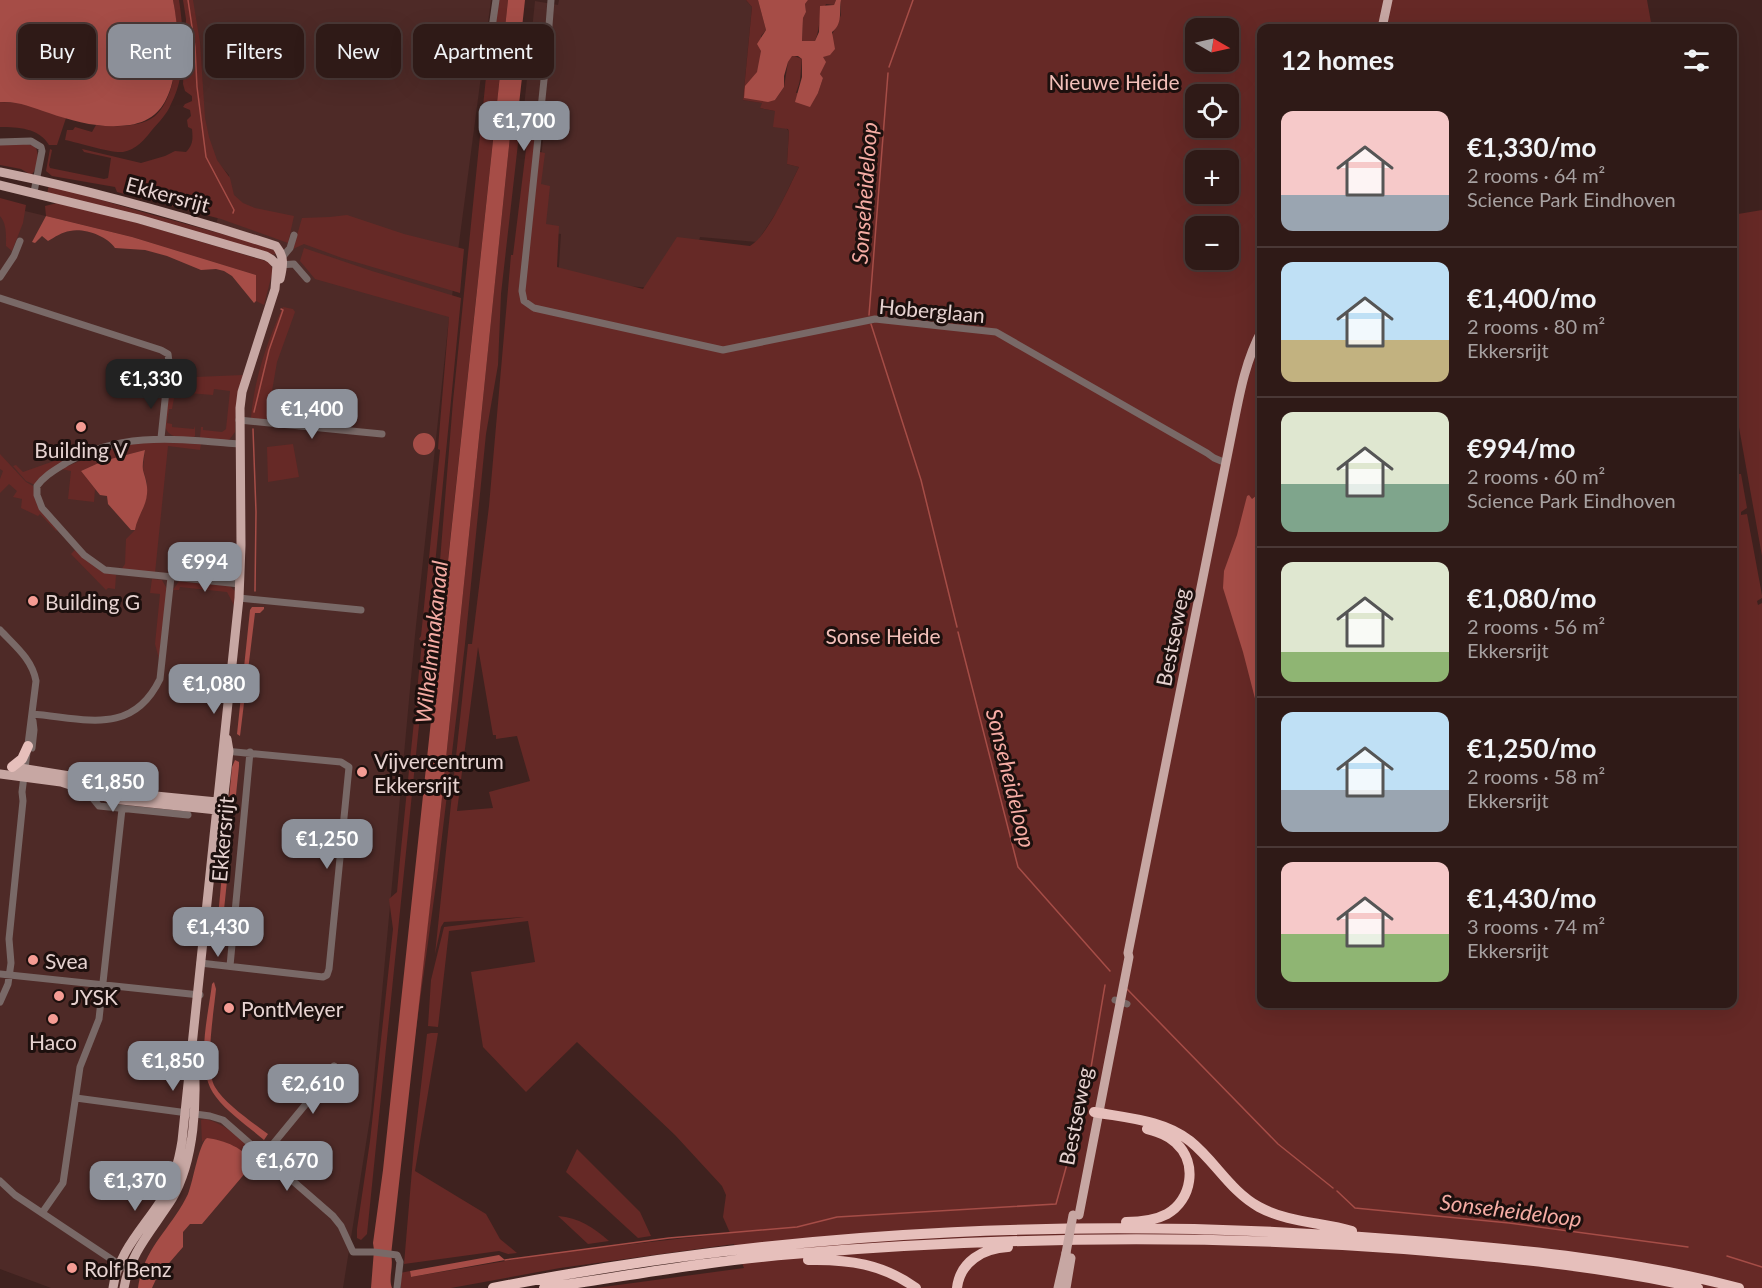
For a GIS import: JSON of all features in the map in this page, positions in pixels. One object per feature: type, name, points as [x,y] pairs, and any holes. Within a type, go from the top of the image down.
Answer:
[{"type":"highway","points":[[22,771],[22,759],[28,746]]},
{"type":"highway","name":"Ekkersrijt","points":[[0,766],[22,771]]},
{"type":"highway","points":[[957,1288],[964,1268],[982,1253],[999,1247],[1058,1244],[1075,1234],[1163,1216],[1180,1204],[1188,1186],[1190,1172],[1186,1157],[1172,1140],[1150,1130],[1096,1115]]},
{"type":"highway","points":[[1096,1115],[1153,1123],[1180,1134],[1196,1146],[1237,1191],[1259,1207],[1299,1222],[1345,1229],[1376,1238]]},
{"type":"highway","points":[[493,1288],[693,1256],[793,1245],[951,1233],[1262,1231],[1376,1238],[1606,1261],[1739,1288]]},
{"type":"highway","points":[[544,1288],[766,1257],[1075,1234],[1244,1240],[1436,1252],[1594,1270],[1698,1288]]},
{"type":"highway","points":[[766,1257],[790,1261],[837,1260],[862,1263],[895,1275],[916,1288]]},
{"type":"main road","points":[[1383,24],[1388,0]]},
{"type":"main road","name":"Ekkersrijt","points":[[0,172],[165,212],[276,246],[281,262],[275,289],[242,393],[239,420],[240,584],[226,751],[199,994],[195,1058],[196,1089],[173,1178],[165,1194],[132,1238],[120,1264],[113,1288]]},
{"type":"main road","name":"Ekkersrijt","points":[[0,185],[139,219],[281,262]]},
{"type":"main road","name":"Bestseweg","points":[[1096,1115],[1245,370],[1257,340]]},
{"type":"main road","name":"Ekkersrijt","points":[[0,774],[22,771],[76,777],[124,793],[219,807]]},
{"type":"main road","name":"Ekkersrijt","points":[[22,771],[126,801],[219,807]]},
{"type":"main road","name":"Bestseweg","points":[[1066,1288],[1076,1215],[1120,1002]]},
{"type":"main road","name":"Ekkersrijt","points":[[124,1288],[141,1242],[181,1181],[188,1157],[189,1114]]},
{"type":"main road","name":"Bestseweg","points":[[1058,1288],[1069,1253]]},
{"type":"street","points":[[493,24],[496,0]]},
{"type":"street","name":"Hoberglaan","points":[[551,0],[522,291],[525,301],[534,308],[723,350],[875,319],[992,331],[1226,463]]},
{"type":"street","points":[[0,142],[31,141],[41,147],[34,192]]},
{"type":"street","name":"Ekkersrijt","points":[[281,262],[290,248],[294,235]]},
{"type":"street","points":[[0,277],[20,242]]},
{"type":"street","points":[[281,262],[294,264],[307,279]]},
{"type":"street","points":[[0,298],[168,354],[161,438]]},
{"type":"street","points":[[239,420],[382,434]]},
{"type":"street","points":[[239,444],[161,438],[126,441],[72,460],[45,477],[37,486],[37,495],[42,508],[84,555],[105,570],[240,584]]},
{"type":"street","points":[[32,714],[111,720],[122,718],[144,702],[155,689],[161,672],[171,578]]},
{"type":"street","points":[[239,598],[361,610]]},
{"type":"street","points":[[0,630],[34,670],[36,681],[28,746]]},
{"type":"street","points":[[0,1001],[9,952],[23,801],[22,771],[34,730],[32,714]]},
{"type":"street","points":[[202,963],[323,977],[327,975],[329,969],[350,771],[347,764],[226,751]]},
{"type":"street","name":"Ekkersrijt","points":[[230,966],[250,752]]},
{"type":"street","name":"Ekkersrijt","points":[[87,790],[99,806],[188,815]]},
{"type":"street","name":"Ekkersrijt","points":[[103,795],[107,801],[118,804],[122,809]]},
{"type":"street","points":[[42,1213],[63,1183],[80,1067],[99,1019],[122,809]]},
{"type":"street","points":[[5,975],[199,994]]},
{"type":"street","points":[[264,1155],[333,1071],[334,1066]]},
{"type":"street","points":[[76,1098],[216,1117],[223,1120],[333,1216],[341,1226],[353,1252],[397,1255],[400,1259],[397,1288]]},
{"type":"street","points":[[0,1181],[15,1195],[129,1270]]},
{"type":"shaded area","points":[[0,0],[173,0],[176,24],[108,24],[108,78],[174,78],[165,102],[151,117],[130,125],[109,126],[79,122],[19,103],[0,102]]},
{"type":"shaded area","points":[[190,0],[491,0],[488,24],[413,24],[413,78],[481,78],[448,327],[415,635],[371,1112],[343,1288],[51,1288],[0,1269],[0,205],[208,255],[229,175],[202,146]]},
{"type":"shaded area","points":[[508,0],[525,0],[522,24],[505,24]]},
{"type":"shaded area","points":[[559,0],[746,0],[752,7],[743,100],[763,103],[760,108],[775,111],[789,132],[787,164],[799,167],[778,210],[757,242],[700,237],[699,241],[653,288],[558,281],[561,234],[533,230],[545,122],[523,117],[527,78],[554,78],[554,24],[533,24],[535,1],[558,5]]},
{"type":"shaded area","points":[[758,0],[808,0],[805,4],[802,41],[815,41],[819,32],[820,6],[834,5],[836,0],[841,0],[838,25],[832,32],[835,49],[830,55],[823,57],[826,62],[820,74],[823,78],[810,107],[795,102],[802,77],[802,59],[798,56],[792,56],[788,62],[784,87],[775,100],[768,102],[744,98],[745,86],[757,72],[761,51],[757,44],[766,30]]},
{"type":"shaded area","points":[[500,78],[522,78],[518,113],[512,117],[441,807],[391,1255],[392,1288],[371,1288],[373,1243],[383,1170]]},
{"type":"shaded area","points":[[46,216],[132,237],[256,275],[256,301],[254,303],[232,276],[224,271],[201,270],[145,250],[115,248],[107,240],[88,232],[76,230],[67,232],[48,241],[42,236],[35,243],[32,242]]},
{"type":"shaded area","points":[[424,433],[432,436],[435,444],[432,452],[424,455],[416,452],[413,444],[416,436]]},
{"type":"shaded area","points":[[145,450],[143,468],[147,487],[146,499],[135,530],[131,530],[108,504],[107,496],[100,495],[81,471],[103,461]]},
{"type":"shaded area","points":[[1249,495],[1252,499],[1257,495],[1257,706],[1223,588],[1224,571],[1237,535],[1247,496]]},
{"type":"shaded area","points":[[252,607],[264,607],[264,609],[260,613],[255,613],[240,736],[237,734]]},
{"type":"shaded area","points":[[235,760],[239,762],[239,766],[220,948],[215,949],[232,767]]},
{"type":"shaded area","points":[[214,982],[216,989],[210,1054],[212,1078],[215,1087],[225,1100],[268,1134],[264,1140],[226,1108],[209,1086],[204,1043]]},
{"type":"shaded area","points":[[207,1138],[227,1143],[240,1150],[252,1165],[202,1224],[190,1224],[183,1232],[183,1247],[157,1277],[152,1288],[138,1288],[146,1261],[188,1194],[201,1147]]},
{"type":"shaded area","points":[[499,1255],[505,1260],[411,1277],[410,1271]]},
{"type":"green space","points":[[173,0],[179,0],[182,24],[176,24]]},
{"type":"green space","points":[[183,0],[193,0],[200,42],[205,118],[217,160],[230,178],[234,195],[243,203],[255,208],[294,216],[288,243],[221,219],[117,192],[115,187],[52,176],[46,171],[50,149],[52,150],[50,168],[104,179],[108,178],[111,158],[84,152],[82,149],[141,163],[175,151],[186,152],[191,144],[192,129],[188,127],[187,120],[191,116],[190,110],[183,107],[192,101],[192,96],[185,91],[183,78],[193,78],[193,24],[186,24]]},
{"type":"green space","points":[[497,0],[508,0],[505,24],[494,24]]},
{"type":"green space","name":"Sonse Heide","points":[[746,0],[758,0],[766,30],[761,36],[761,58],[758,71],[748,86],[744,98],[775,100],[784,87],[788,62],[792,55],[802,59],[796,93],[818,93],[823,78],[820,74],[822,57],[841,15],[841,0],[1647,0],[1651,24],[1257,24],[1257,1008],[1737,1008],[1737,474],[1741,474],[1747,508],[1741,512],[1741,515],[1747,514],[1762,595],[1762,598],[1757,601],[1758,605],[1762,603],[1762,1288],[596,1288],[744,1268],[734,1244],[560,1268],[451,1288],[401,1288],[400,1273],[410,1271],[411,1277],[552,1253],[730,1233],[723,1217],[726,1195],[722,1186],[675,1135],[577,1042],[526,1092],[483,1047],[471,972],[535,962],[528,921],[449,931],[438,1027],[428,1026],[431,980],[444,927],[524,917],[444,922],[435,954],[468,644],[472,644],[489,506],[511,255],[513,255],[529,125],[534,117],[537,117],[540,152],[545,153],[541,184],[550,186],[546,224],[559,226],[557,267],[643,289],[677,237],[750,246],[757,241],[771,222],[799,167],[787,164],[788,129],[773,127],[775,111],[760,108],[762,103],[743,100],[752,7]],"holes":[[[478,647],[493,735],[496,735],[496,739],[517,736],[530,781],[489,792],[493,808],[457,811]]]},
{"type":"green space","points":[[808,0],[836,0],[834,5],[826,4],[815,41],[802,41],[805,4]]},
{"type":"green space","points":[[174,78],[180,78],[163,118],[140,144],[132,149],[117,152],[65,140],[67,130],[73,130],[75,127],[92,132],[96,125],[134,125],[149,120],[163,106]]},
{"type":"green space","points":[[486,78],[500,78],[439,644],[433,647],[453,401]]},
{"type":"green space","points":[[0,102],[23,103],[66,118],[57,145],[49,145],[40,135],[28,130],[0,127]]},
{"type":"green space","points":[[518,113],[521,117],[501,294],[498,365],[486,434],[465,644],[438,870],[413,1051],[441,807],[512,117]]},
{"type":"green space","points":[[22,143],[35,146],[37,149],[37,165],[31,175],[21,169],[0,165],[0,144]]},
{"type":"green space","points":[[49,184],[264,246],[275,251],[276,254],[271,255],[47,194]]},
{"type":"green space","points":[[0,198],[26,205],[23,223],[12,251],[6,246],[5,226],[0,216]]},
{"type":"green space","points":[[57,203],[124,219],[269,262],[273,270],[264,305],[256,301],[256,275],[132,237],[46,216],[45,206]]},
{"type":"green space","points":[[1762,210],[1762,556],[1737,416],[1737,214]]},
{"type":"green space","points":[[347,215],[404,234],[464,249],[460,293],[342,258],[304,244],[293,249],[302,218]]},
{"type":"green space","points":[[304,248],[461,298],[367,1234],[361,1240],[357,1238],[357,1229],[370,1141],[393,929],[389,899],[397,892],[422,642],[419,639],[440,450],[438,449],[449,317],[315,279],[300,261]]},
{"type":"green space","points":[[283,307],[293,309],[295,312],[277,362],[267,420],[251,418],[262,361]]},
{"type":"green space","points":[[243,375],[236,407],[235,432],[229,440],[201,439],[200,437],[201,427],[203,430],[222,432],[226,429],[230,391],[214,389],[213,395],[175,392],[167,423],[172,424],[172,427],[194,429],[195,426],[195,436],[193,438],[176,437],[167,431],[165,427],[172,378]]},
{"type":"green space","points":[[157,440],[201,444],[200,450],[168,446],[155,573],[121,570],[125,564],[126,539],[135,530],[147,495],[147,483],[143,469],[145,450],[103,461],[81,471],[95,489],[94,502],[68,499],[71,471],[61,469],[113,447]]},
{"type":"green space","points":[[293,444],[299,477],[268,482],[267,447]]},
{"type":"green space","points":[[0,454],[26,482],[33,486],[37,505],[58,529],[56,531],[40,514],[38,516],[21,508],[22,499],[13,497],[17,491],[9,484],[0,493],[0,479],[3,471],[0,469]]},
{"type":"green space","points":[[62,454],[67,455],[68,460],[35,485],[26,481],[13,466],[16,465],[23,472],[57,460]]},
{"type":"green space","points":[[75,550],[103,572],[116,575],[115,589],[106,590],[71,554]]},
{"type":"green space","points":[[152,579],[162,580],[167,589],[159,659],[155,644],[160,594],[150,593]]},
{"type":"green space","points":[[179,581],[230,586],[235,591],[235,607],[227,592],[180,587],[179,590],[173,590]]},
{"type":"green space","points":[[438,1033],[415,1171],[486,1214],[500,1239],[517,1253],[508,1254],[499,1251],[404,1264],[427,1034]]},
{"type":"green space","points":[[205,1119],[228,1129],[259,1157],[252,1165],[251,1161],[204,1140],[202,1142],[201,1120]]},
{"type":"green space","points":[[577,1149],[640,1212],[651,1236],[638,1238],[566,1172]]},
{"type":"green space","points":[[558,1216],[585,1224],[609,1241],[588,1244]]},
{"type":"waterway","points":[[188,0],[206,157],[234,210],[233,213]]},
{"type":"waterway","name":"Sonseheideloop","points":[[889,67],[913,0]]},
{"type":"waterway","name":"Sonseheideloop","points":[[869,315],[888,73]]},
{"type":"waterway","points":[[254,412],[269,350],[283,310],[281,309]]},
{"type":"waterway","name":"Sonseheideloop","points":[[871,324],[921,480],[957,627]]},
{"type":"waterway","points":[[253,429],[256,512],[255,591]]},
{"type":"waterway","name":"Sonseheideloop","points":[[958,632],[1018,867],[1110,971]]},
{"type":"waterway","points":[[505,1260],[669,1238],[797,1227],[837,1217],[1056,1204],[1087,1091],[1105,985]]},
{"type":"waterway","name":"Sonseheideloop","points":[[1126,988],[1278,1144],[1333,1188]]},
{"type":"waterway","name":"Sonseheideloop","points":[[1337,1191],[1355,1208],[1509,1223],[1688,1247]]},
{"type":"waterway","name":"Sonseheideloop","points":[[1727,1256],[1762,1267]]},
{"type":"place","name":"Building V","points":[[81,427]]},
{"type":"place","name":"Building G","points":[[33,601]]},
{"type":"place","name":"Vijvercentrum Ekkersrijt","points":[[362,772]]},
{"type":"place","name":"Svea","points":[[33,960]]},
{"type":"place","name":"JYSK","points":[[59,996]]},
{"type":"place","name":"PontMeyer","points":[[229,1008]]},
{"type":"place","name":"Haco","points":[[53,1019]]},
{"type":"place","name":"Rolf Benz","points":[[72,1268]]},
{"type":"park label","name":"Nieuwe Heide","points":[[1114,81]]},
{"type":"water label","name":"Wilhelminakanaal","points":[[431,642]]}]
